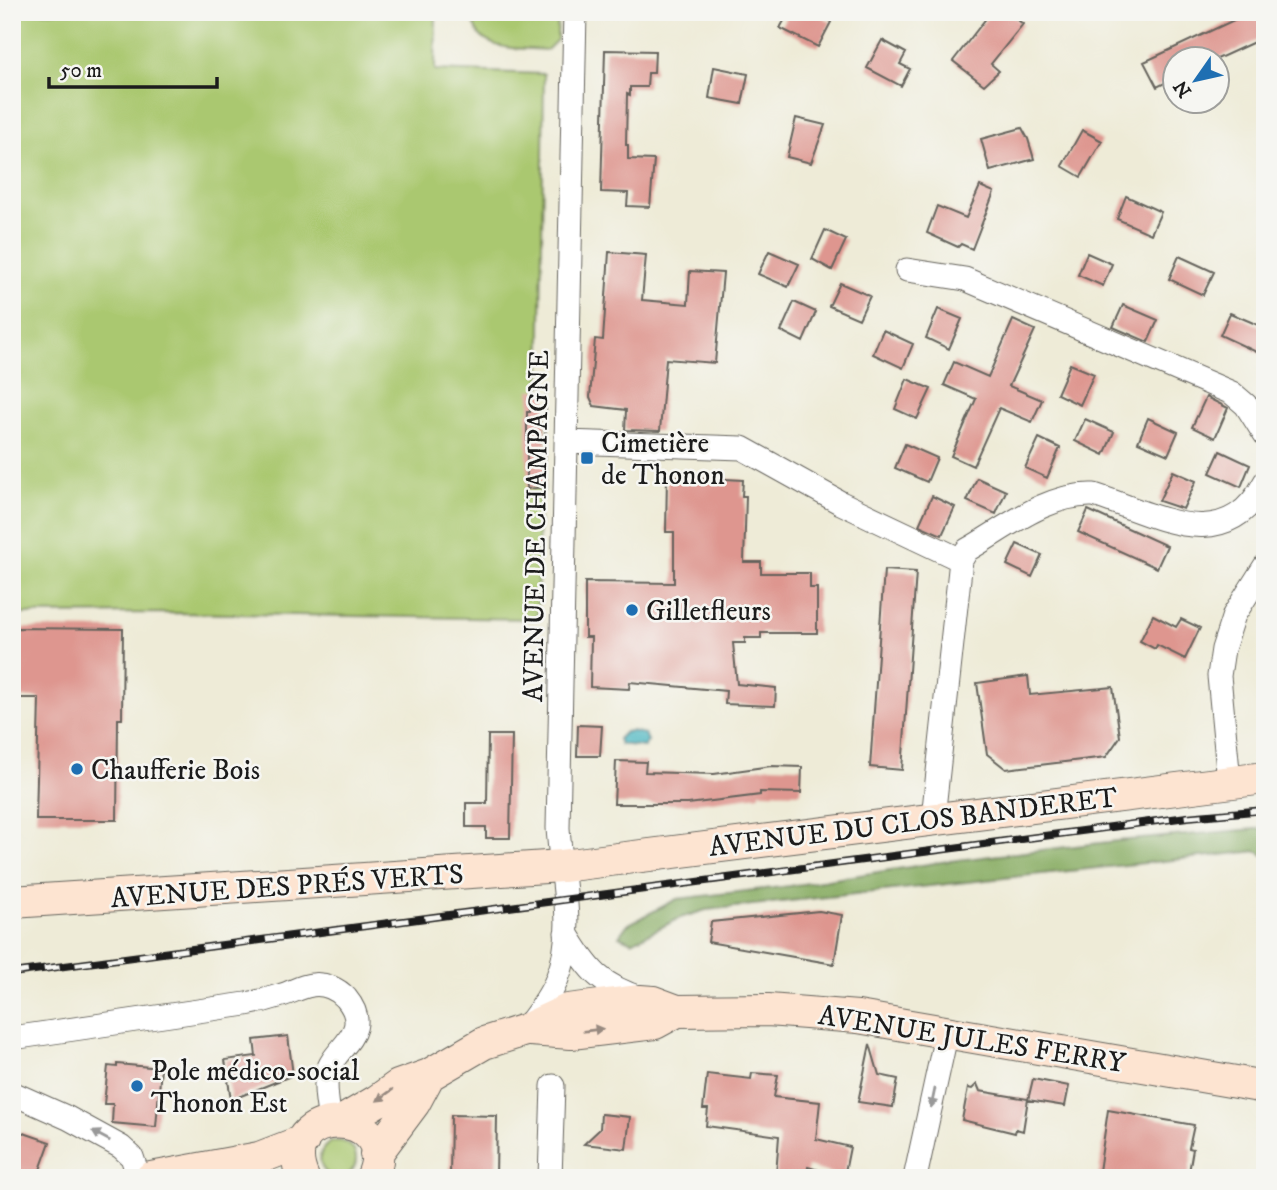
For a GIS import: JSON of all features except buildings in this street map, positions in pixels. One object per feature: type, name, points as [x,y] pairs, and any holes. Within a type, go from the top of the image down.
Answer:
[{"type":"street","name":"AVENUE DE CHAMPAGNE","points":[[525,1030],[556,982],[566,933],[566,900],[558,828],[575,12]]},
{"type":"street","points":[[906,270],[965,279],[1232,393],[1252,413],[1265,435]]},
{"type":"street","points":[[566,442],[742,448],[841,503],[961,560]]},
{"type":"street","points":[[933,818],[961,560],[967,550],[1063,497],[1094,495],[1178,524],[1195,527],[1221,523],[1236,516],[1258,495],[1265,482]]},
{"type":"street","points":[[1229,781],[1219,676],[1223,649],[1234,615],[1265,566]]},
{"type":"street","name":"AVENUE DU CLOS BANDERET","points":[[562,866],[1265,778]]},
{"type":"street","name":"AVENUE DES PRÉS VERTS","points":[[12,902],[562,866]]},
{"type":"street","points":[[566,933],[589,969],[601,981],[614,989],[665,1006]]},
{"type":"street","points":[[12,1038],[246,1004],[311,985],[322,985],[341,993],[349,1001],[355,1021],[349,1042],[334,1060],[327,1074],[326,1094],[337,1121],[356,1126],[368,1135],[378,1167]]},
{"type":"street","name":"AVENUE JULES FERRY","points":[[151,1178],[259,1158],[303,1141],[317,1126],[337,1121],[377,1101],[398,1086],[429,1075],[484,1043],[525,1030],[571,1033],[655,1023],[665,1006],[813,1013],[947,1031],[1265,1087]]},
{"type":"street","points":[[915,1178],[947,1031]]},
{"type":"street","points":[[378,1167],[429,1075]]},
{"type":"street","points":[[550,1178],[553,1086]]},
{"type":"street","points":[[12,1093],[68,1118],[125,1150],[132,1157],[139,1178]]},
{"type":"street","points":[[303,1141],[299,1160],[303,1178]]},
{"type":"green space","points":[[12,12],[436,12],[435,70],[544,74],[540,411],[546,412],[546,440],[539,441],[539,460],[546,460],[544,491],[539,491],[537,618],[176,613],[12,614]]},
{"type":"green space","points":[[472,12],[558,12],[557,40],[547,50],[498,46],[480,35],[474,26]]},
{"type":"green space","points":[[1265,828],[1265,856],[1257,851],[706,910],[680,918],[632,942],[619,936],[627,925],[677,899],[790,886],[941,862],[1117,841]]},
{"type":"green space","points":[[338,1141],[351,1146],[356,1159],[351,1172],[338,1177],[325,1172],[320,1159],[325,1146]]},
{"type":"water","points":[[625,732],[645,734],[648,741],[644,747],[620,744],[618,739]]},
{"type":"railway","points":[[12,973],[1187,817],[1265,810]]},
{"type":"place","name":"Cimetière de Thonon","points":[[587,458]]},
{"type":"place","name":"Gilletfleurs","points":[[632,610]]},
{"type":"place","name":"Chaufferie Bois","points":[[77,769]]},
{"type":"place","name":"Pole médico-social Thonon Est","points":[[137,1086]]}]
